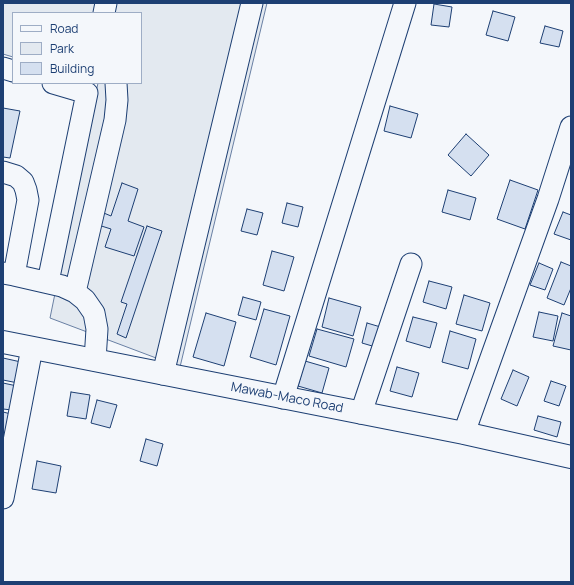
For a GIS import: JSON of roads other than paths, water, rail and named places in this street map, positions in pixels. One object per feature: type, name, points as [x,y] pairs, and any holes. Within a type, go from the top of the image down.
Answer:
[{"type":"main road","name":"Mawab-Maco Road","points":[[3,342],[464,433],[571,457]]},
{"type":"street","points":[[163,374],[252,3]]},
{"type":"street","points":[[283,398],[405,3]]},
{"type":"street","points":[[48,282],[87,93],[56,84]]},
{"type":"street","points":[[75,292],[115,120],[117,100],[116,84]]},
{"type":"street","points":[[464,433],[548,199],[571,127]]},
{"type":"street","points":[[3,172],[16,176],[23,182],[28,200],[9,274],[62,286],[75,292],[85,300],[94,313],[97,329],[95,360]]},
{"type":"street","points":[[361,413],[411,264]]},
{"type":"street","points":[[3,498],[32,348]]}]
